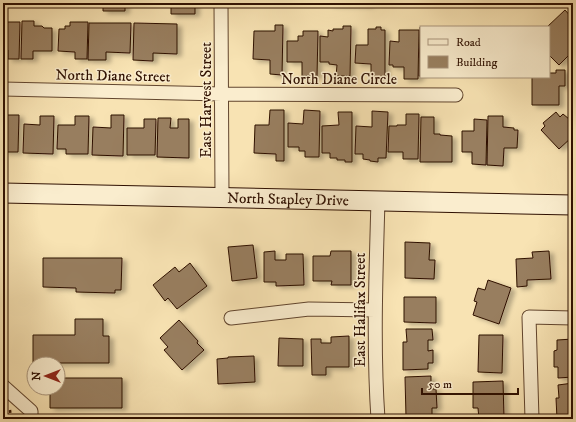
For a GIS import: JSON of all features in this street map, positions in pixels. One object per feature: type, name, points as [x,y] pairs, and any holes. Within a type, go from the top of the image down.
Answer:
[{"type":"main road","name":"North Stapley Drive","points":[[3,193],[573,205]]},
{"type":"street","name":"East Harvest Street","points":[[221,3],[222,197]]},
{"type":"street","name":"North Diane Street","points":[[3,89],[222,94]]},
{"type":"street","name":"North Diane Circle","points":[[222,94],[456,95]]},
{"type":"street","name":"East Halifax Street","points":[[378,200],[375,310],[376,394],[378,419]]},
{"type":"street","points":[[231,318],[309,309],[375,310]]},
{"type":"street","points":[[532,419],[529,317],[573,318]]},
{"type":"street","points":[[3,386],[31,411],[31,419]]},
{"type":"building","points":[[103,3],[125,3],[125,11],[103,11]]},
{"type":"building","points":[[171,3],[195,3],[195,14],[171,14]]},
{"type":"building","points":[[369,3],[369,5],[329,4]]},
{"type":"building","points":[[565,10],[573,19],[573,51],[559,65],[550,56],[550,26],[548,26]]},
{"type":"building","points":[[22,21],[34,21],[34,26],[52,28],[52,51],[33,51],[33,59],[21,59]]},
{"type":"building","points":[[3,22],[20,22],[19,59],[8,59],[8,50],[3,50]]},
{"type":"building","points":[[70,22],[88,22],[87,59],[75,59],[75,52],[58,51],[59,29],[65,29],[65,26],[70,26]]},
{"type":"building","points":[[89,23],[131,23],[130,53],[106,52],[106,60],[88,60]]},
{"type":"building","points":[[134,23],[177,24],[177,54],[153,53],[153,61],[133,60]]},
{"type":"building","points":[[275,25],[283,25],[282,75],[270,74],[270,60],[253,59],[254,31],[275,31]]},
{"type":"building","points":[[343,26],[351,26],[350,76],[336,76],[337,65],[329,64],[329,62],[320,62],[320,36],[328,37],[328,30],[333,31],[333,29],[343,29]]},
{"type":"building","points":[[376,27],[381,27],[381,30],[385,30],[385,78],[371,78],[371,64],[355,63],[356,45],[368,45],[368,29],[376,29]]},
{"type":"building","points":[[420,27],[420,76],[419,76]]},
{"type":"building","points":[[399,30],[419,30],[418,79],[404,79],[404,67],[393,67],[393,65],[389,65],[390,41],[399,42]]},
{"type":"building","points":[[303,31],[318,31],[317,76],[302,76],[302,62],[287,62],[287,41],[298,41],[298,36],[303,36]]},
{"type":"building","points":[[556,70],[565,70],[565,86],[559,86],[559,105],[532,105],[532,78],[550,78],[550,73],[556,73]]},
{"type":"building","points":[[270,110],[284,110],[284,161],[276,161],[276,154],[254,153],[255,125],[269,125]]},
{"type":"building","points":[[304,110],[320,111],[319,157],[305,157],[305,151],[299,151],[299,147],[288,147],[288,123],[303,124]]},
{"type":"building","points":[[372,111],[388,112],[386,158],[378,158],[378,162],[363,159],[363,154],[355,154],[356,126],[372,127]]},
{"type":"building","points":[[338,112],[352,112],[352,162],[337,160],[337,158],[330,158],[330,153],[322,153],[322,126],[339,125]]},
{"type":"building","points":[[556,112],[560,117],[563,114],[569,119],[571,116],[573,118],[573,138],[572,137],[559,149],[541,130],[545,126],[543,123]]},
{"type":"building","points":[[406,114],[419,114],[418,159],[403,159],[403,152],[388,152],[389,126],[406,125]]},
{"type":"building","points":[[7,115],[19,115],[18,152],[3,152],[3,124],[7,124]]},
{"type":"building","points":[[111,115],[124,115],[123,156],[92,155],[93,127],[111,128]]},
{"type":"building","points":[[40,116],[54,116],[53,154],[23,153],[24,124],[40,125]]},
{"type":"building","points":[[75,116],[89,116],[88,154],[66,154],[66,149],[57,149],[58,125],[75,125]]},
{"type":"building","points":[[488,116],[503,116],[503,127],[518,130],[517,148],[504,148],[503,166],[487,165]]},
{"type":"building","points":[[421,117],[434,117],[434,134],[452,136],[452,162],[420,162]]},
{"type":"building","points":[[158,118],[171,118],[170,128],[178,128],[178,119],[189,119],[189,158],[157,157]]},
{"type":"building","points":[[144,119],[156,119],[155,155],[127,155],[127,128],[144,128]]},
{"type":"building","points":[[474,119],[487,120],[486,165],[472,164],[472,152],[462,152],[462,131],[474,131]]},
{"type":"building","points":[[405,242],[430,243],[429,260],[435,260],[434,279],[405,278]]},
{"type":"building","points":[[253,245],[257,278],[232,281],[228,247]]},
{"type":"building","points":[[275,251],[275,260],[286,260],[286,254],[303,254],[304,285],[276,286],[276,282],[264,282],[264,252]]},
{"type":"building","points":[[331,251],[351,251],[351,285],[331,285],[332,281],[313,281],[313,256],[330,256]]},
{"type":"building","points":[[549,251],[551,279],[527,280],[527,286],[517,287],[516,259],[533,258],[532,252]]},
{"type":"building","points":[[43,258],[122,258],[121,290],[115,290],[115,293],[76,292],[76,288],[43,287]]},
{"type":"building","points":[[571,260],[573,260],[573,286],[571,286]]},
{"type":"building","points":[[190,263],[207,286],[177,309],[168,298],[165,301],[153,285],[175,267],[179,272]]},
{"type":"building","points":[[488,280],[511,288],[499,324],[473,315],[477,302],[474,301],[478,288],[485,290]]},
{"type":"building","points":[[404,297],[436,297],[436,323],[404,322]]},
{"type":"building","points":[[75,319],[103,319],[103,336],[109,336],[109,363],[66,363],[66,356],[33,356],[33,335],[75,335]]},
{"type":"building","points":[[179,320],[204,350],[182,370],[164,350],[168,347],[160,338]]},
{"type":"building","points":[[406,329],[432,329],[433,340],[428,340],[428,351],[433,350],[433,363],[428,363],[428,369],[403,370],[403,342],[407,342]]},
{"type":"building","points":[[479,335],[503,335],[502,373],[478,372]]},
{"type":"building","points":[[349,336],[349,367],[326,367],[326,375],[312,375],[311,339],[321,339],[321,343],[331,343],[331,337]]},
{"type":"building","points":[[279,338],[303,339],[303,366],[278,366]]},
{"type":"building","points":[[573,339],[573,377],[558,378],[558,367],[554,367],[554,351],[557,350],[557,340]]},
{"type":"building","points":[[254,356],[255,382],[218,384],[217,359]]},
{"type":"building","points":[[431,376],[431,389],[436,389],[437,408],[432,408],[432,416],[406,417],[405,377]]},
{"type":"building","points":[[66,378],[122,378],[122,408],[50,408],[50,396],[66,396]]},
{"type":"building","points":[[503,381],[504,419],[479,419],[478,408],[473,408],[473,382]]},
{"type":"building","points":[[573,383],[573,419],[557,419],[556,398],[559,398],[558,385]]}]
